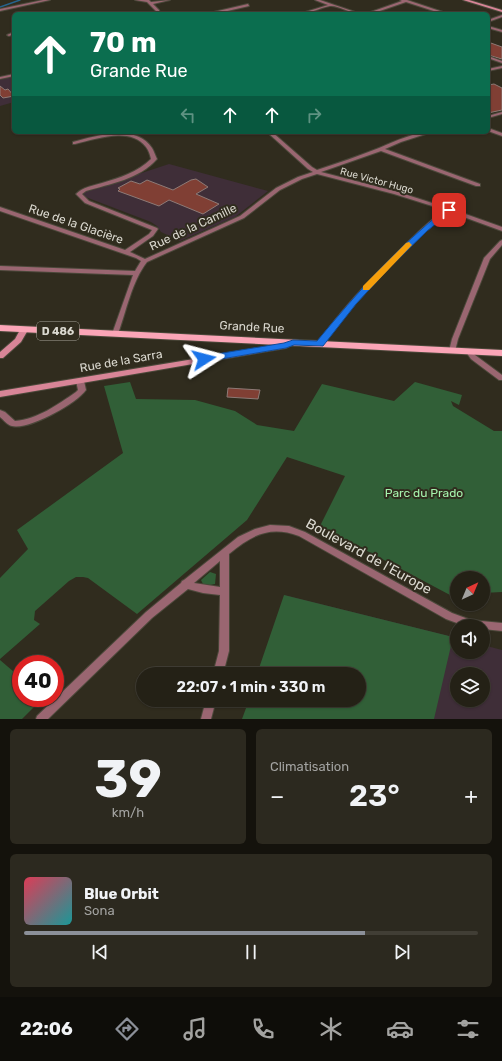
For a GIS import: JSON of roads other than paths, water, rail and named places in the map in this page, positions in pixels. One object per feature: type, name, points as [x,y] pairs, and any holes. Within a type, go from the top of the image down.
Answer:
[{"type":"main road","name":"Grande Rue","points":[[0,328],[502,353]]},
{"type":"street","points":[[0,10],[48,0]]},
{"type":"street","points":[[137,0],[168,0]]},
{"type":"street","points":[[316,0],[353,12]]},
{"type":"street","points":[[373,12],[406,0],[441,12]]},
{"type":"street","points":[[465,0],[502,11]]},
{"type":"street","points":[[148,1],[158,12]]},
{"type":"street","points":[[217,12],[248,5]]},
{"type":"street","points":[[308,12],[331,5]]},
{"type":"street","points":[[490,20],[502,16]]},
{"type":"street","points":[[490,28],[502,31]]},
{"type":"street","points":[[490,58],[502,62]]},
{"type":"street","points":[[490,70],[502,67]]},
{"type":"street","points":[[0,78],[12,75]]},
{"type":"street","points":[[490,116],[502,113]]},
{"type":"street","points":[[490,130],[502,135]]},
{"type":"street","name":"Rue de la Camille","points":[[75,143],[93,138],[122,134],[140,138],[152,150],[154,159],[151,165],[142,170],[84,190],[80,194],[87,202],[155,229],[155,232],[124,253]]},
{"type":"street","name":"Rue Victor Hugo","points":[[271,134],[316,171],[328,176],[449,210],[502,229]]},
{"type":"street","name":"Rue de la Camille","points":[[115,334],[138,273],[145,261],[242,218],[278,189],[316,171],[381,149],[399,141],[423,134]]},
{"type":"street","points":[[381,149],[478,185]]},
{"type":"street","name":"Rue de la Glacière","points":[[0,209],[145,261]]},
{"type":"street","points":[[320,344],[386,266],[424,229],[449,210]]},
{"type":"street","points":[[452,351],[487,258],[502,242]]},
{"type":"street","points":[[0,268],[138,273]]},
{"type":"street","points":[[0,356],[18,340],[24,330]]},
{"type":"street","name":"Rue de la Sarra","points":[[0,394],[286,346],[293,342]]},
{"type":"street","points":[[469,352],[473,357],[502,378]]},
{"type":"street","points":[[0,413],[4,415],[7,421],[14,424],[35,420],[79,394],[82,390],[80,380]]},
{"type":"street","name":"Boulevard de l'Europe","points":[[41,719],[149,615],[225,552],[246,536],[258,531],[276,528],[296,531],[449,616],[471,624],[502,627]]},
{"type":"street","points":[[220,667],[224,651],[225,552]]},
{"type":"street","points":[[185,584],[203,589],[225,592]]},
{"type":"street","points":[[206,719],[209,707]]},
{"type":"waterway","points":[[0,7],[20,0]]},
{"type":"park label","name":"Parc du Prado","points":[[424,493]]}]
